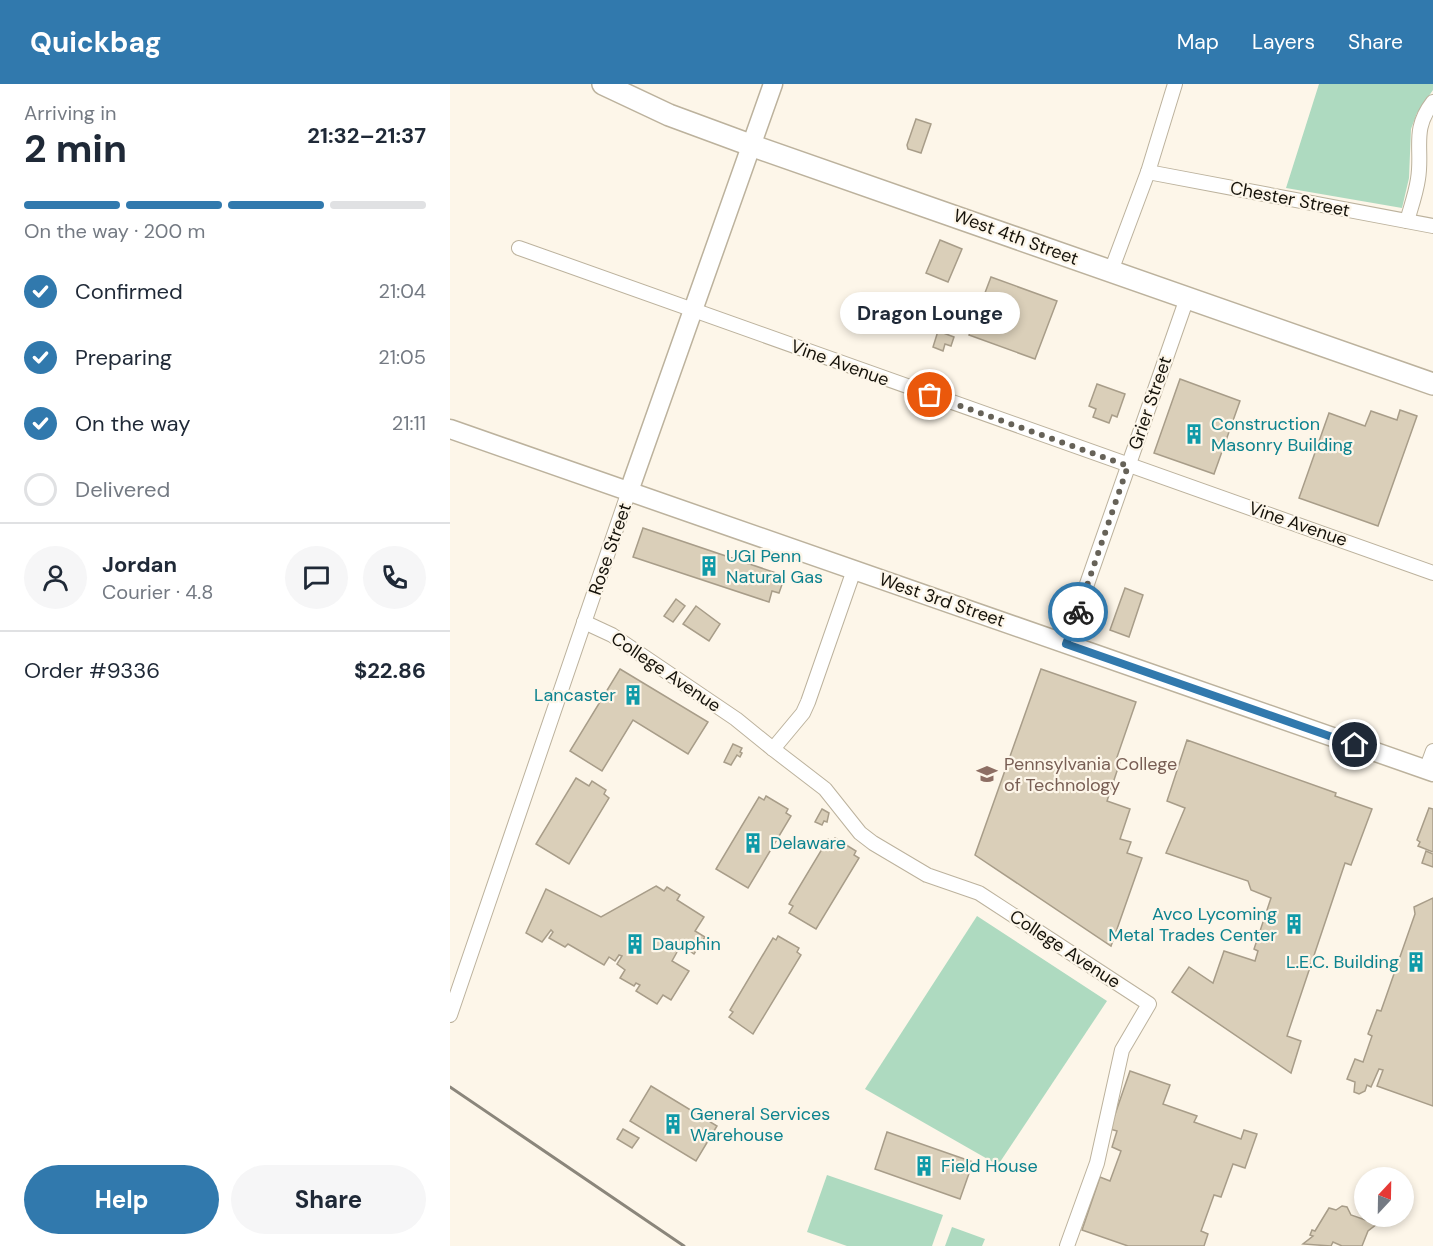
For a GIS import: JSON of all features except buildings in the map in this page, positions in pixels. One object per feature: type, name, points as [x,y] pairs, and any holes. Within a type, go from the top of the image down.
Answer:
[{"type":"main road","name":"West 4th Street","points":[[603,84],[669,115],[753,146],[1433,384]]},
{"type":"main road","name":"Rose Street","points":[[629,491],[753,146],[773,84]]},
{"type":"main road","name":"West 3rd Street","points":[[450,429],[1430,771]]},
{"type":"street","points":[[1111,271],[1148,172],[1175,84]]},
{"type":"street","points":[[1407,221],[1418,178],[1420,123],[1433,102]]},
{"type":"street","name":"Chester Street","points":[[1148,172],[1433,225]]},
{"type":"street","name":"Vine Avenue","points":[[519,248],[1433,573]]},
{"type":"street","name":"Grier Street","points":[[1066,644],[1187,298]]},
{"type":"street","name":"Rose Street","points":[[450,1015],[629,491]]},
{"type":"street","points":[[773,749],[803,713],[808,702],[854,570]]},
{"type":"street","name":"College Avenue","points":[[584,622],[612,635],[736,719],[825,789],[860,833],[873,843],[927,875],[979,893],[1149,1004],[1122,1050],[1097,1163],[1067,1246]]},
{"type":"street","points":[[1430,771],[1433,751]]},
{"type":"green space","points":[[1319,84],[1433,84],[1433,90],[1417,113],[1411,129],[1409,178],[1402,208],[1286,188]]},
{"type":"green space","points":[[977,916],[1107,1001],[998,1165],[865,1089]]},
{"type":"green space","points":[[827,1175],[943,1215],[932,1246],[847,1246],[807,1232]]},
{"type":"green space","points":[[952,1227],[985,1239],[982,1246],[945,1246]]},
{"type":"railway","points":[[450,1087],[684,1246]]},
{"type":"way so far","points":[[930,395],[1128,466],[1078,612]]},
{"type":"place","name":"Dragon Lounge","points":[[930,395]]},
{"type":"place","name":"Construction Masonry Building","points":[[1194,434]]},
{"type":"place","name":"UGI Penn Natural Gas","points":[[709,566]]},
{"type":"place","name":"Lancaster","points":[[633,695]]},
{"type":"place","name":"Pennsylvania College of Technology","points":[[987,774]]},
{"type":"place","name":"Delaware","points":[[753,843]]},
{"type":"place","name":"Avco Lycoming Metal Trades Center","points":[[1294,924]]},
{"type":"place","name":"Dauphin","points":[[635,944]]},
{"type":"place","name":"L.E.C. Building","points":[[1416,962]]},
{"type":"place","name":"General Services Warehouse","points":[[673,1124]]},
{"type":"place","name":"Field House","points":[[924,1166]]},
{"type":"route","points":[[1078,612],[1066,644],[1355,745]]}]
